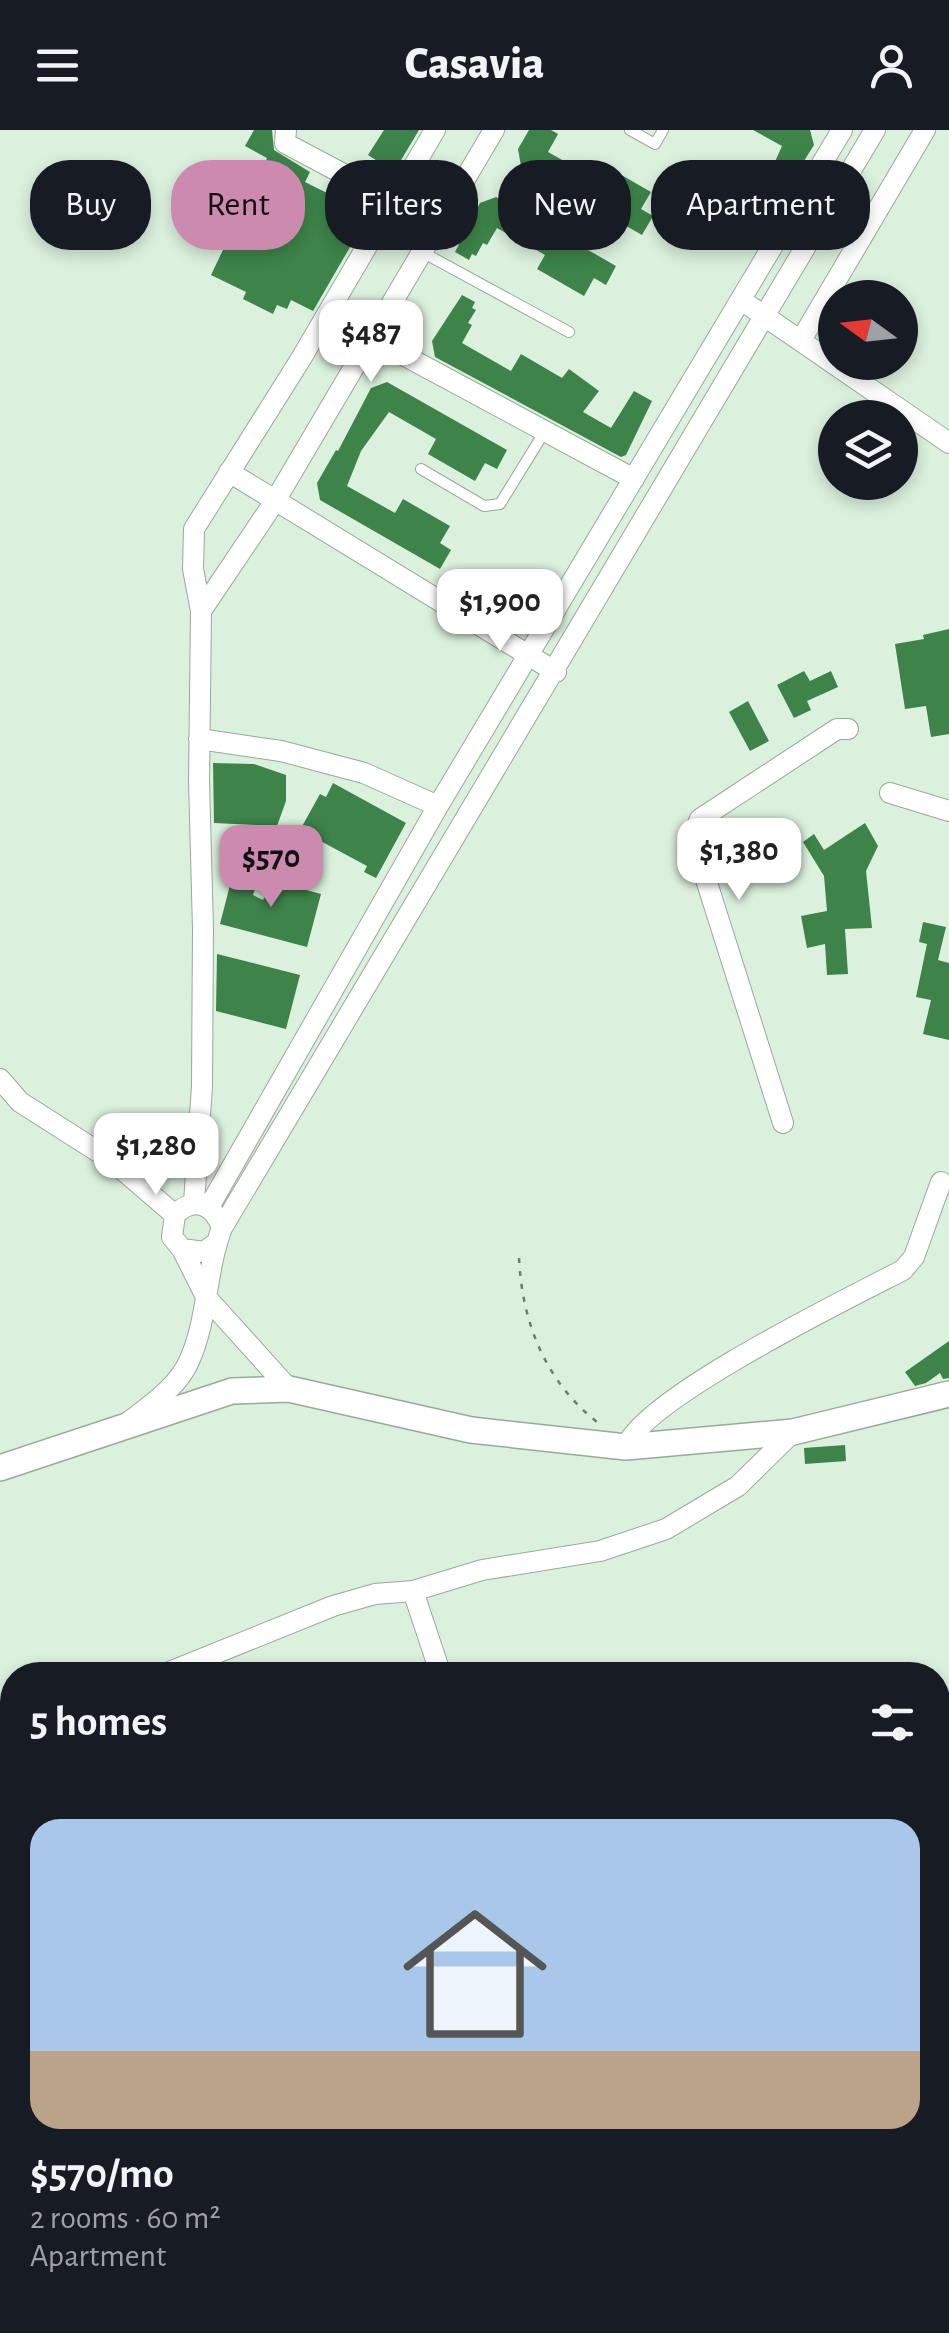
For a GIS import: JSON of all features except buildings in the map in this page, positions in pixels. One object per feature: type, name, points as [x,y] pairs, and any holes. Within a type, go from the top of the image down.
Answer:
[{"type":"street","points":[[286,130],[285,143],[325,164]]},
{"type":"street","points":[[418,160],[436,130]]},
{"type":"street","points":[[201,611],[274,501],[494,130]]},
{"type":"street","points":[[175,1215],[201,1205],[842,130]]},
{"type":"street","points":[[182,1249],[204,1252],[219,1236],[875,130]]},
{"type":"street","points":[[801,340],[925,130]]},
{"type":"street","points":[[201,1205],[201,611],[193,569],[194,529],[365,250]]},
{"type":"street","points":[[740,300],[949,443]]},
{"type":"street","points":[[327,314],[634,478]]},
{"type":"street","points":[[229,472],[556,672]]},
{"type":"street","points":[[782,1123],[696,848],[696,831],[700,818],[837,729],[848,729]]},
{"type":"street","points":[[199,739],[281,751],[364,773],[438,806]]},
{"type":"street","points":[[890,793],[949,812]]},
{"type":"street","points":[[0,1079],[20,1102],[111,1160],[175,1215]]},
{"type":"street","points":[[626,1447],[630,1436],[650,1416],[754,1349],[903,1270],[914,1257],[941,1182]]},
{"type":"street","points":[[129,1423],[169,1390],[190,1360],[219,1236],[215,1212],[201,1205]]},
{"type":"street","points":[[175,1215],[172,1237],[206,1296],[289,1389]]},
{"type":"street","points":[[0,1468],[232,1390],[289,1389],[471,1430],[626,1447],[793,1432],[949,1394]]},
{"type":"street","points":[[194,1662],[333,1606],[375,1594],[413,1591],[482,1570],[600,1552],[666,1529],[738,1486],[793,1432]]},
{"type":"street","points":[[413,1591],[437,1662]]},
{"type":"lane","points":[[630,130],[655,144],[662,130]]},
{"type":"lane","points":[[421,252],[569,332]]},
{"type":"lane","points":[[420,469],[484,506],[500,504],[545,431]]},
{"type":"path","points":[[520,1258],[525,1317],[546,1362],[566,1395],[600,1424]]}]
